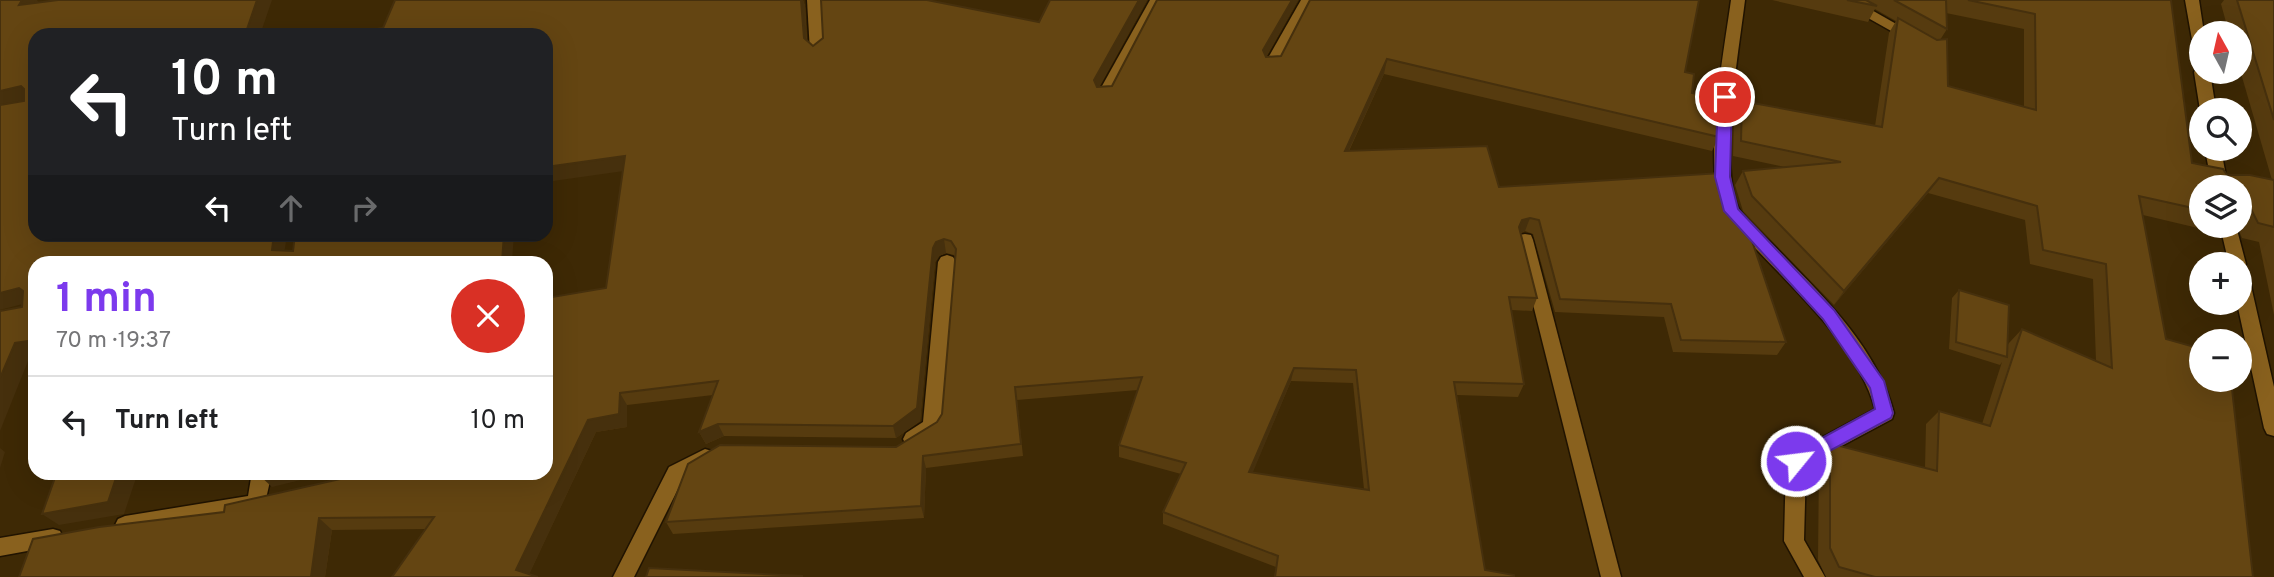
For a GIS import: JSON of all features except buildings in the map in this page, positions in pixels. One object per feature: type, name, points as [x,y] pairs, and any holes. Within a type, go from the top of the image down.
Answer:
[{"type":"street","points":[[814,0],[817,52]]},
{"type":"street","points":[[1105,95],[1157,0]]},
{"type":"street","points":[[1272,65],[1308,0]]},
{"type":"street","points":[[1738,0],[1725,97],[1723,177],[1731,211],[1829,314],[1878,386],[1885,413],[1796,461],[1794,541],[1815,577]]},
{"type":"street","points":[[1843,0],[1922,43]]},
{"type":"street","points":[[2192,0],[2195,21]]},
{"type":"street","points":[[1525,240],[1611,577]]},
{"type":"street","points":[[900,449],[932,426],[947,262]]},
{"type":"street","points":[[2248,315],[2274,428]]},
{"type":"street","points":[[623,577],[676,472],[724,447]]},
{"type":"street","points":[[257,502],[261,480]]},
{"type":"street","points":[[108,528],[283,496]]},
{"type":"street","points":[[0,547],[68,535]]},
{"type":"route","points":[[1725,97],[1723,177],[1731,211],[1829,314],[1878,386],[1885,413],[1796,461]]}]
